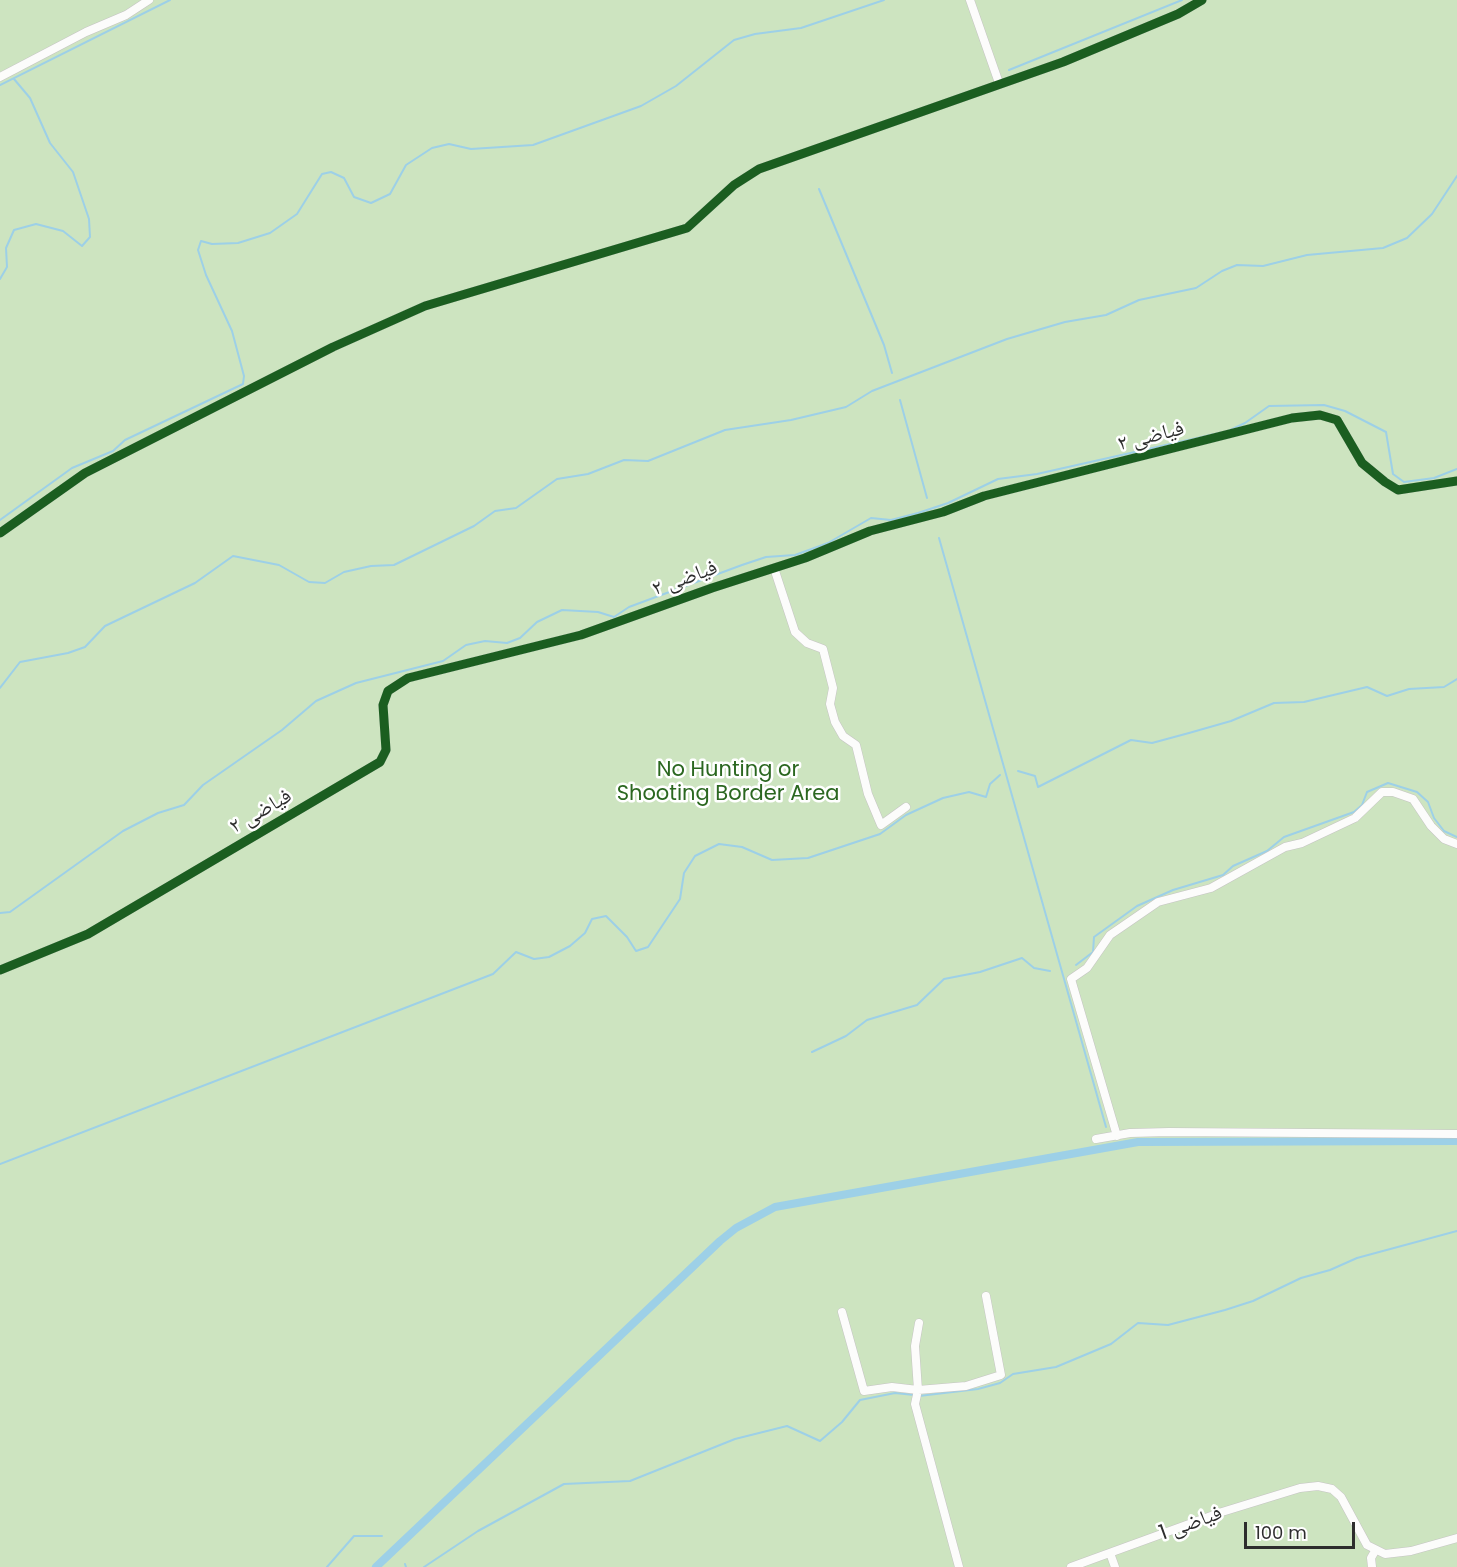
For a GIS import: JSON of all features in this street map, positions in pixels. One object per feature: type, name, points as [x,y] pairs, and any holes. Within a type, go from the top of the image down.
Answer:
[{"type":"street","points":[[0,78],[86,32],[126,15],[149,0]]},
{"type":"street","points":[[970,0],[999,83]]},
{"type":"street","points":[[0,533],[85,473],[351,339],[425,306],[687,228],[734,185],[759,169],[1063,62],[1179,14],[1202,0]]},
{"type":"street","name":"فیاضی ۲","points":[[0,970],[88,934],[380,762],[386,750],[383,705],[387,691],[408,678],[581,635],[839,546],[870,531],[943,512],[984,496],[1293,418],[1320,415],[1337,420],[1362,463],[1398,490],[1457,482]]},
{"type":"street","points":[[774,568],[795,632],[807,643],[823,649],[833,688],[830,704],[835,722],[843,736],[856,745],[868,794],[880,825],[906,807]]},
{"type":"street","points":[[1117,1136],[1071,979],[1087,968],[1110,935],[1158,903],[1211,888],[1285,847],[1302,843],[1355,818],[1383,792],[1393,792],[1413,799],[1431,826],[1444,839],[1457,844]]},
{"type":"street","points":[[1096,1139],[1169,1132],[1457,1134]]},
{"type":"street","points":[[842,1312],[864,1391],[892,1387],[917,1394],[966,1386],[1001,1375],[986,1296]]},
{"type":"street","points":[[919,1323],[915,1346],[917,1394],[935,1483],[959,1567]]},
{"type":"street","name":"فیاضی 1","points":[[1071,1567],[1222,1512],[1300,1488],[1318,1486],[1332,1489],[1341,1497],[1367,1545],[1375,1551]]},
{"type":"street","points":[[1372,1567],[1371,1558],[1375,1551],[1385,1554],[1411,1551],[1457,1538]]},
{"type":"street","points":[[1110,1553],[1115,1567]]},
{"type":"green space","name":"No Hunting or Shooting Border Area","points":[[0,0],[1457,0],[1457,1567],[0,1567]]},
{"type":"waterway","points":[[0,85],[170,0]]},
{"type":"waterway","points":[[0,520],[72,468],[113,451],[125,440],[243,384],[244,376],[232,331],[206,275],[198,250],[201,241],[212,244],[238,243],[270,233],[297,214],[322,174],[331,172],[344,178],[354,197],[371,203],[390,194],[406,165],[432,148],[449,144],[471,149],[533,145],[641,106],[676,86],[734,40],[755,34],[801,28],[884,0]]},
{"type":"waterway","points":[[1009,70],[1182,0]]},
{"type":"waterway","points":[[0,279],[7,267],[6,248],[14,230],[36,224],[63,231],[82,246],[90,237],[89,219],[73,172],[50,143],[30,98],[14,79]]},
{"type":"waterway","points":[[0,688],[20,662],[68,653],[85,647],[105,626],[195,583],[233,556],[279,565],[309,582],[325,583],[344,572],[371,566],[394,565],[474,526],[495,511],[516,508],[557,479],[588,474],[624,460],[648,461],[725,430],[791,420],[846,407],[872,391],[1007,339],[1065,322],[1106,315],[1139,300],[1196,288],[1222,271],[1237,265],[1263,266],[1307,255],[1383,248],[1407,238],[1432,214],[1457,176]]},
{"type":"waterway","points":[[819,189],[884,345],[892,373]]},
{"type":"waterway","points":[[900,400],[927,498]]},
{"type":"waterway","points":[[0,913],[10,912],[123,831],[158,813],[184,805],[203,785],[282,730],[316,701],[356,683],[443,661],[466,645],[485,641],[507,643],[520,638],[537,622],[562,610],[598,612],[614,617],[629,607],[742,565],[766,557],[795,555],[828,543],[871,518],[891,520],[918,513],[948,503],[998,479],[1037,474],[1228,431],[1245,423],[1269,406],[1324,405],[1345,411],[1386,432],[1393,474],[1404,482],[1434,478],[1457,469]]},
{"type":"waterway","points":[[939,538],[1106,1127]]},
{"type":"waterway","points":[[1018,771],[1035,776],[1038,787],[1131,740],[1152,743],[1231,721],[1274,703],[1304,702],[1367,687],[1387,696],[1409,689],[1444,687],[1457,679]]},
{"type":"waterway","points":[[0,1164],[493,974],[516,952],[534,959],[549,957],[570,946],[585,933],[592,919],[606,916],[627,937],[636,951],[648,947],[680,899],[684,873],[695,856],[719,844],[742,847],[772,860],[808,858],[880,834],[906,815],[943,798],[969,792],[986,797],[990,784],[1000,775]]},
{"type":"waterway","points":[[1076,965],[1093,952],[1094,937],[1137,906],[1173,890],[1223,875],[1233,866],[1267,851],[1284,837],[1354,812],[1362,805],[1367,792],[1388,783],[1417,792],[1428,802],[1434,818],[1444,831],[1457,837]]},
{"type":"waterway","points":[[812,1052],[846,1036],[867,1020],[917,1005],[944,979],[980,972],[1022,958],[1034,968],[1050,971]]},
{"type":"waterway","points":[[376,1567],[720,1241],[736,1228],[775,1207],[1138,1142],[1457,1141]]},
{"type":"waterway","points":[[919,1396],[978,1389],[1000,1383],[1013,1374],[1056,1367],[1111,1344],[1138,1323],[1168,1325],[1225,1310],[1253,1301],[1301,1278],[1330,1270],[1357,1258],[1457,1231]]},
{"type":"waterway","points":[[424,1567],[478,1531],[564,1484],[630,1481],[735,1439],[787,1426],[820,1441],[842,1422],[860,1400],[895,1393],[914,1395]]},
{"type":"waterway","points":[[327,1567],[354,1536],[382,1536]]},
{"type":"cycle path","points":[[0,533],[85,473],[333,347],[425,306],[687,228],[734,185],[759,169],[1063,62],[1178,14],[1202,0]]},
{"type":"cycle path","points":[[0,970],[88,934],[380,762],[386,750],[383,705],[388,691],[408,678],[581,635],[712,588],[805,558],[870,531],[943,512],[984,496],[1292,418],[1320,415],[1337,420],[1362,463],[1398,490],[1457,481]]}]
